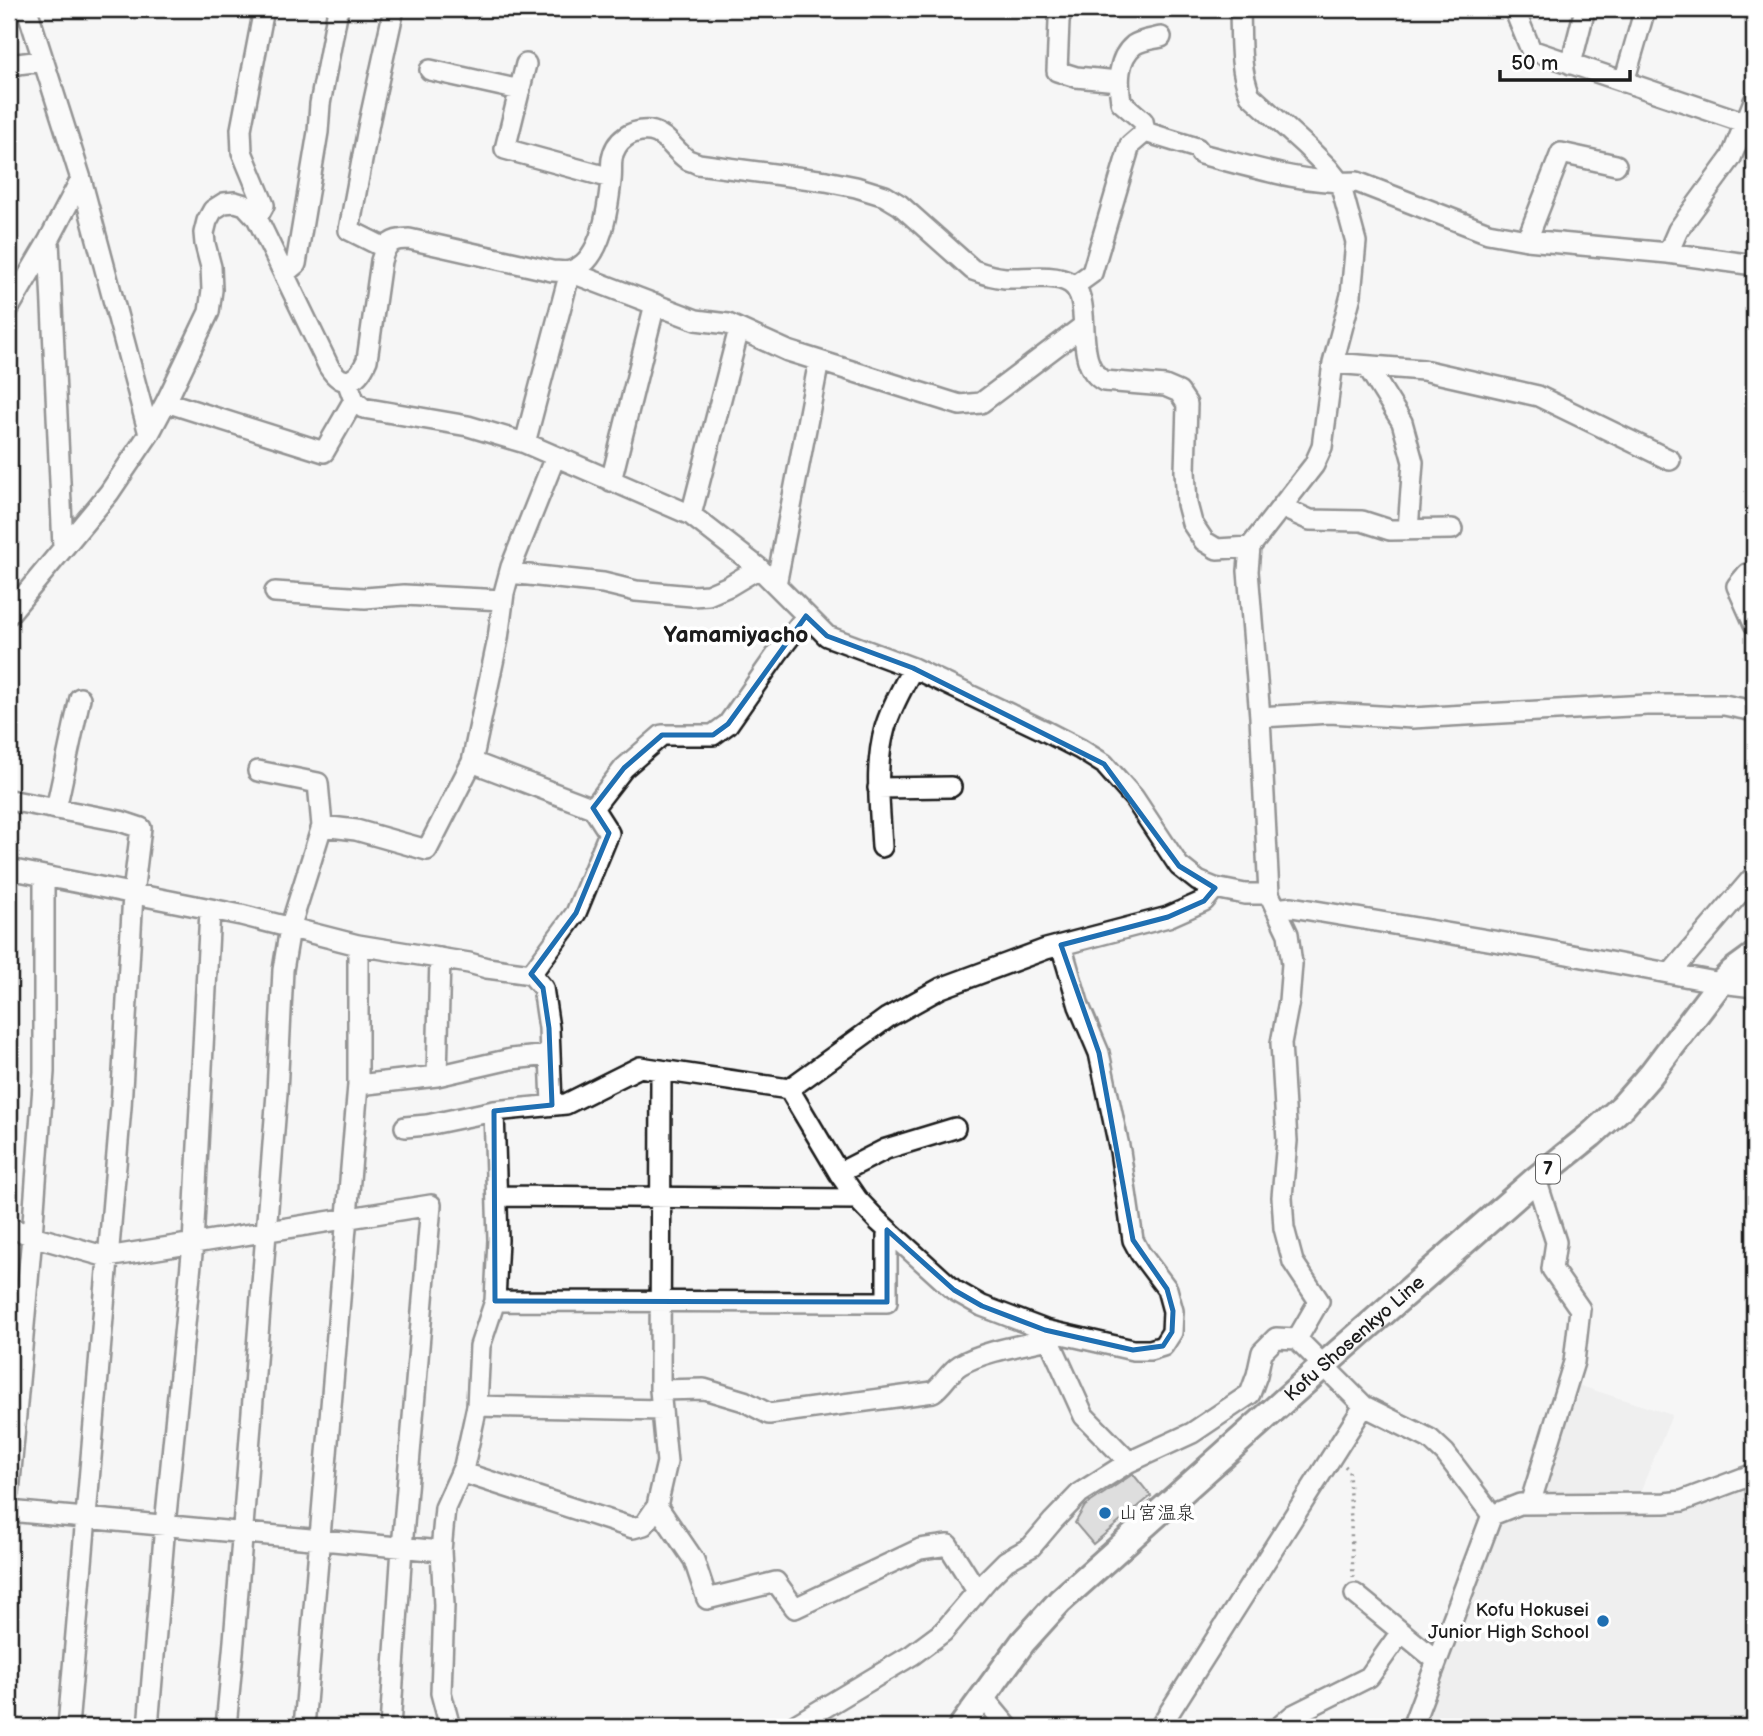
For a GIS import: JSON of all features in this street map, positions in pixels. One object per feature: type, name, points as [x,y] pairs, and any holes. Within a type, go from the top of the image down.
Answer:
[{"type":"main road","name":"Kofu Shosenkyo Line","points":[[961,1727],[1023,1642],[1060,1601],[1324,1365],[1623,1106],[1721,983],[1754,956]]},
{"type":"street","points":[[27,9],[81,179],[149,434]]},
{"type":"street","points":[[257,218],[264,205],[242,152],[241,129],[264,9]]},
{"type":"street","points":[[284,274],[296,264],[318,132],[320,104],[338,9]]},
{"type":"street","points":[[385,248],[349,230],[394,9]]},
{"type":"street","points":[[1062,9],[1057,71],[1076,77],[1118,81]]},
{"type":"street","points":[[1240,9],[1244,68],[1250,95],[1306,146],[1340,183],[1356,242],[1351,295],[1334,363],[1322,447],[1314,465],[1250,547],[1248,571],[1273,901],[1288,934],[1292,964],[1289,1001],[1280,1043],[1287,1141],[1282,1197],[1284,1228],[1293,1262],[1319,1301],[1297,1339]]},
{"type":"street","points":[[1514,9],[1531,50],[1746,123]]},
{"type":"street","points":[[1571,64],[1585,9]]},
{"type":"street","points":[[1624,82],[1645,9]]},
{"type":"street","points":[[1145,132],[1143,121],[1121,102],[1118,81],[1123,59],[1135,44],[1161,37]]},
{"type":"street","points":[[9,65],[42,61]]},
{"type":"street","points":[[526,64],[505,149],[611,178]]},
{"type":"street","points":[[430,70],[520,90]]},
{"type":"street","points":[[1668,253],[1678,229],[1731,158],[1754,102]]},
{"type":"street","points":[[525,443],[570,272],[591,255],[598,243],[605,218],[612,158],[625,136],[638,131],[650,131],[659,133],[688,159],[698,164],[784,174],[885,196],[900,205],[973,270],[1004,278],[1063,280],[1074,286],[1081,301],[1090,369],[1097,377],[1104,381],[1165,386],[1179,392],[1187,404],[1187,504],[1192,523],[1204,541],[1217,549],[1250,547]]},
{"type":"street","points":[[1145,132],[1197,148],[1202,154],[1302,179],[1357,182],[1488,233],[1527,240],[1668,253],[1754,265]]},
{"type":"street","points":[[1074,286],[1092,273],[1130,145],[1145,132]]},
{"type":"street","points":[[1527,240],[1561,153],[1616,165]]},
{"type":"street","points":[[9,308],[81,179]]},
{"type":"street","points":[[9,614],[109,493],[149,434],[166,402],[209,312],[211,267],[204,233],[213,210],[224,203],[245,205],[257,218],[329,368],[340,380],[347,381],[361,373],[367,360],[381,261],[385,248],[398,239],[552,271],[570,272],[696,320],[728,324],[788,351],[960,405],[981,403],[1083,326]]},
{"type":"street","points":[[49,240],[63,547]]},
{"type":"street","points":[[611,481],[655,304]]},
{"type":"street","points":[[691,515],[739,329]]},
{"type":"street","points":[[776,585],[819,360]]},
{"type":"street","points":[[1334,363],[1423,370],[1538,396],[1670,460]]},
{"type":"street","points":[[1367,366],[1402,422],[1413,462],[1408,530]]},
{"type":"street","points":[[347,381],[354,400],[363,408],[468,426],[525,443],[691,515],[759,568],[827,636],[913,668],[1043,730],[1104,764],[1134,798],[1179,866],[1198,881],[1215,888],[1292,906],[1754,987]]},
{"type":"street","points":[[166,402],[324,452],[354,400]]},
{"type":"street","points":[[322,826],[356,830],[427,850],[472,762],[510,573],[555,457]]},
{"type":"street","points":[[1281,507],[1310,520],[1362,521],[1391,530],[1452,529]]},
{"type":"street","points":[[510,573],[692,596],[708,595],[759,568]]},
{"type":"street","points":[[1754,574],[1747,574],[1737,586],[1754,624]]},
{"type":"street","points":[[275,592],[365,598],[404,594],[503,600]]},
{"type":"street","points":[[593,808],[624,768],[662,735],[713,735],[729,724],[806,616]]},
{"type":"street","points":[[882,847],[878,762],[886,726],[913,668]]},
{"type":"street","points":[[56,809],[80,698]]},
{"type":"street","points":[[1260,717],[1330,713],[1412,718],[1647,705],[1724,705],[1754,711]]},
{"type":"street","points":[[472,762],[593,808],[609,833],[576,913],[531,974]]},
{"type":"street","points":[[226,1727],[277,1093],[283,970],[290,928],[322,826],[317,783],[258,771]]},
{"type":"street","points":[[878,788],[951,787]]},
{"type":"street","points":[[9,800],[120,821],[141,828],[133,894],[121,1107],[68,1727]]},
{"type":"street","points":[[9,869],[241,915],[358,944],[531,974],[543,988],[549,1027],[552,1105]]},
{"type":"street","points":[[1671,973],[1754,876]]},
{"type":"street","points":[[9,1493],[44,1072],[44,877]]},
{"type":"street","points":[[404,1127],[494,1111],[566,1104],[640,1067],[789,1089],[887,1018],[941,989],[1061,945],[1168,917],[1204,901],[1215,888]]},
{"type":"street","points":[[148,1727],[192,1244],[210,910]]},
{"type":"street","points":[[304,1727],[358,1084],[358,944]]},
{"type":"street","points":[[789,1089],[857,1199],[954,1290],[982,1306],[1047,1335],[1133,1350],[1150,1350],[1163,1346],[1172,1332],[1173,1311],[1167,1289],[1133,1240],[1120,1151],[1099,1053],[1079,1006],[1061,945]]},
{"type":"street","points":[[437,1076],[440,958]]},
{"type":"street","points":[[358,1084],[437,1076],[511,1059],[550,1055]]},
{"type":"street","points":[[461,1472],[632,1528],[644,1525],[657,1506],[667,1462],[661,1400],[661,1070]]},
{"type":"street","points":[[450,1727],[440,1693],[444,1605],[440,1551],[445,1508],[461,1472],[477,1406],[480,1346],[495,1301],[498,1240],[494,1111]]},
{"type":"street","points":[[839,1173],[886,1149],[955,1128]]},
{"type":"street","points":[[1530,1504],[1574,1362],[1580,1309],[1552,1269],[1556,1242],[1536,1179]]},
{"type":"street","points":[[497,1196],[857,1199]]},
{"type":"street","points":[[9,1227],[107,1257],[431,1205],[390,1727]]},
{"type":"street","points":[[495,1301],[887,1302],[887,1230]]},
{"type":"street","points":[[477,1406],[661,1400],[704,1390],[744,1401],[769,1414],[933,1392],[958,1366],[974,1358],[1047,1335]]},
{"type":"street","points":[[1047,1335],[1084,1416],[1129,1462]]},
{"type":"street","points":[[792,1727],[877,1677],[943,1632],[1006,1561],[1031,1547],[1080,1493],[1129,1462],[1192,1433],[1250,1394],[1262,1352],[1276,1338],[1297,1339],[1364,1406],[1430,1439],[1445,1453],[1492,1515]]},
{"type":"street","points":[[1160,1727],[1364,1406]]},
{"type":"street","points":[[1412,1727],[1492,1515],[1520,1504],[1682,1501],[1754,1475]]},
{"type":"street","points":[[657,1506],[694,1560],[707,1599],[776,1581],[795,1608],[920,1549],[948,1545],[977,1591]]},
{"type":"street","points":[[9,1511],[440,1551]]},
{"type":"street","points":[[1355,1594],[1437,1661]]},
{"type":"street","points":[[1279,1727],[1293,1715],[1369,1677],[1401,1632]]},
{"type":"street","points":[[983,1697],[1007,1727]]},
{"type":"path","points":[[1332,1456],[1349,1470],[1355,1594]]},
{"type":"highlighted area","points":[[806,616],[827,636],[913,668],[1104,764],[1179,866],[1215,888],[1204,901],[1168,917],[1061,945],[1099,1053],[1133,1240],[1167,1289],[1173,1311],[1172,1332],[1163,1346],[1133,1350],[1045,1330],[982,1306],[954,1290],[887,1230],[887,1302],[495,1301],[494,1111],[552,1105],[549,1028],[543,988],[531,974],[576,913],[609,833],[593,808],[624,768],[662,735],[713,735],[728,724]]},
{"type":"shaded area","points":[[1571,1383],[1672,1415],[1640,1492],[1539,1495]]},
{"type":"shaded area","name":"Kofu Hokusei Junior High School","points":[[1754,1479],[1754,1727],[1412,1727],[1492,1515],[1523,1511],[1671,1514],[1728,1487]]},
{"type":"building","name":"山宮温泉","points":[[1133,1474],[1151,1496],[1093,1544],[1075,1523],[1085,1506]]},
{"type":"place","name":"山宮温泉","points":[[1105,1513]]},
{"type":"place","name":"Kofu Hokusei Junior High School","points":[[1603,1621]]},
{"type":"district","name":"Yamamiyacho","points":[[736,635]]}]
